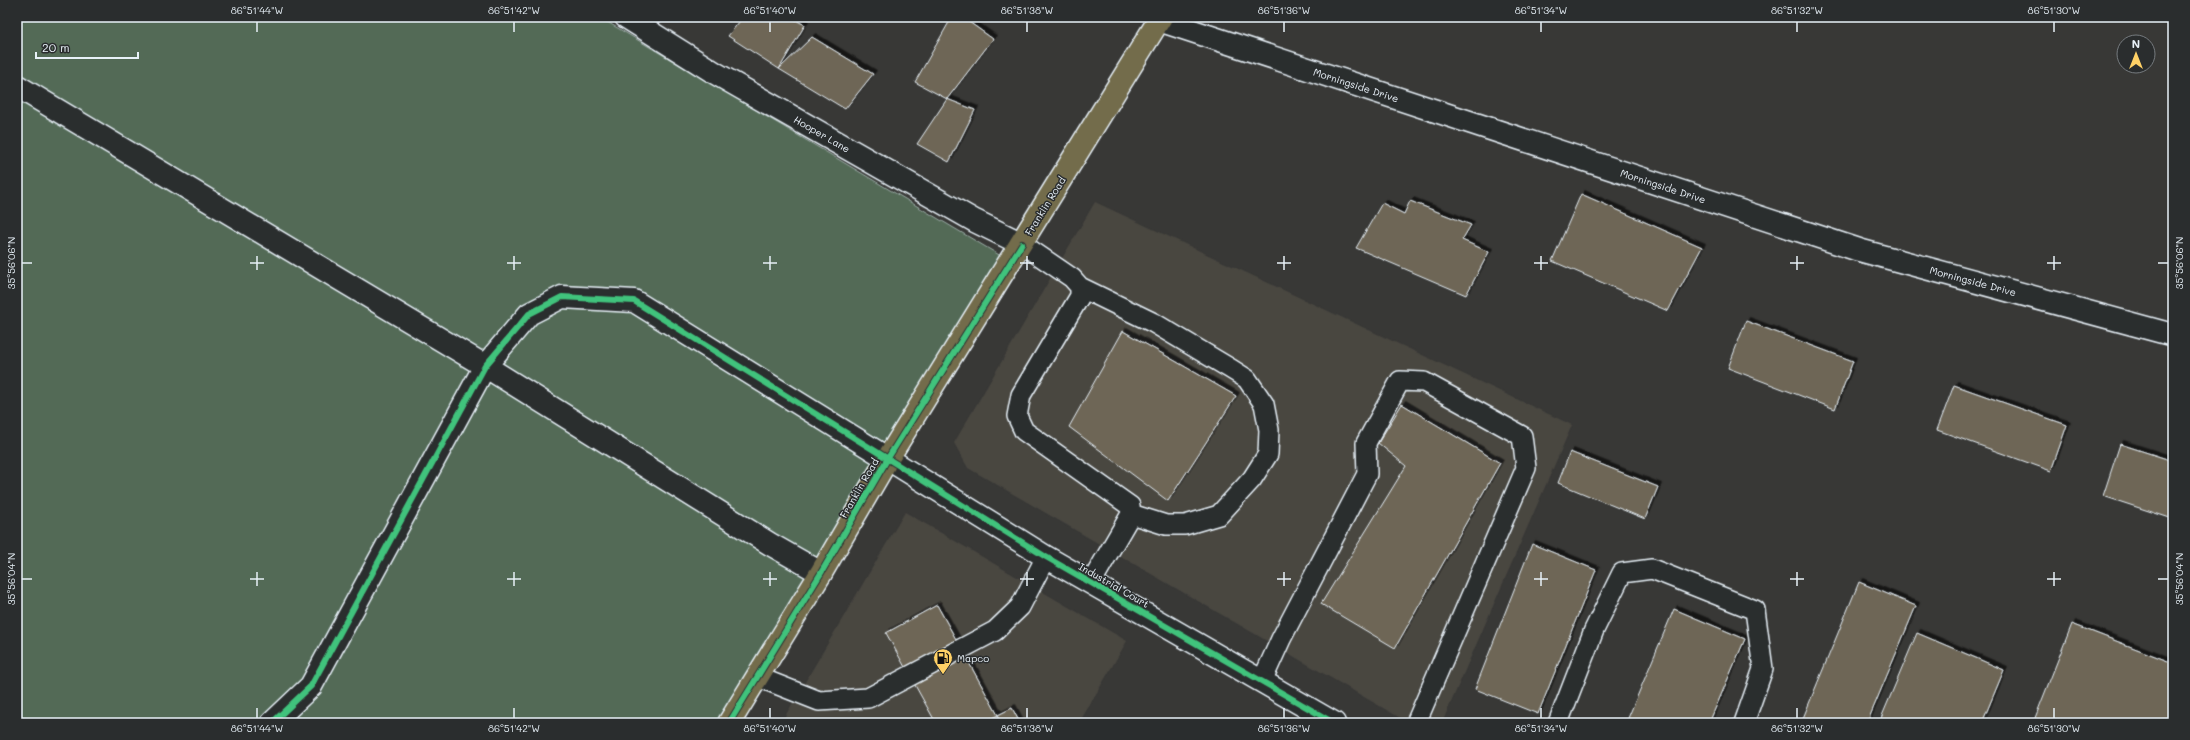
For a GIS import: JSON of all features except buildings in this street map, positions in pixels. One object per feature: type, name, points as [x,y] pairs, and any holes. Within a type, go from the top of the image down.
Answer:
[{"type":"main road","name":"Franklin Road","points":[[729,723],[821,573],[888,458],[1022,244],[1160,18]]},
{"type":"street","name":"Hooper Lane","points":[[626,17],[715,73],[968,217],[1022,244]]},
{"type":"street","name":"Morningside Drive","points":[[1160,18],[1859,250],[2173,335]]},
{"type":"street","points":[[17,86],[485,366],[770,544],[821,573]]},
{"type":"street","name":"Industrial Court","points":[[272,723],[311,686],[485,366],[529,314],[562,296],[634,301],[1046,557],[1334,723]]},
{"type":"lane","points":[[1022,244],[1072,278],[1080,287],[1154,323],[1231,369],[1247,380],[1264,404],[1269,430],[1268,454],[1252,479],[1219,515],[1185,525],[1166,525],[1131,514]]},
{"type":"lane","points":[[1080,287],[1080,296],[1021,395],[1017,416],[1024,431],[1130,506],[1131,514],[1091,583]]},
{"type":"lane","points":[[1262,681],[1281,638],[1367,474],[1366,442],[1400,381],[1424,382],[1522,436],[1526,468],[1416,723]]},
{"type":"lane","points":[[758,677],[819,701],[868,698],[995,631],[1020,607],[1046,557]]},
{"type":"lane","points":[[1558,723],[1594,630],[1622,573],[1652,569],[1755,610],[1762,669],[1744,723]]},
{"type":"shaded area","points":[[1095,202],[1572,425],[1442,723],[1409,723],[968,468],[954,443]]},
{"type":"shaded area","points":[[905,512],[1127,641],[1079,723],[781,723]]},
{"type":"green space","points":[[17,17],[599,17],[1011,262],[733,723],[17,723]]},
{"type":"cycle path","points":[[729,723],[821,573],[888,458],[1022,244]]},
{"type":"cycle path","points":[[272,723],[311,686],[485,366],[529,314],[562,297],[634,301],[1046,557],[1334,723]]},
{"type":"place","name":"Mapco","points":[[943,675]]}]
